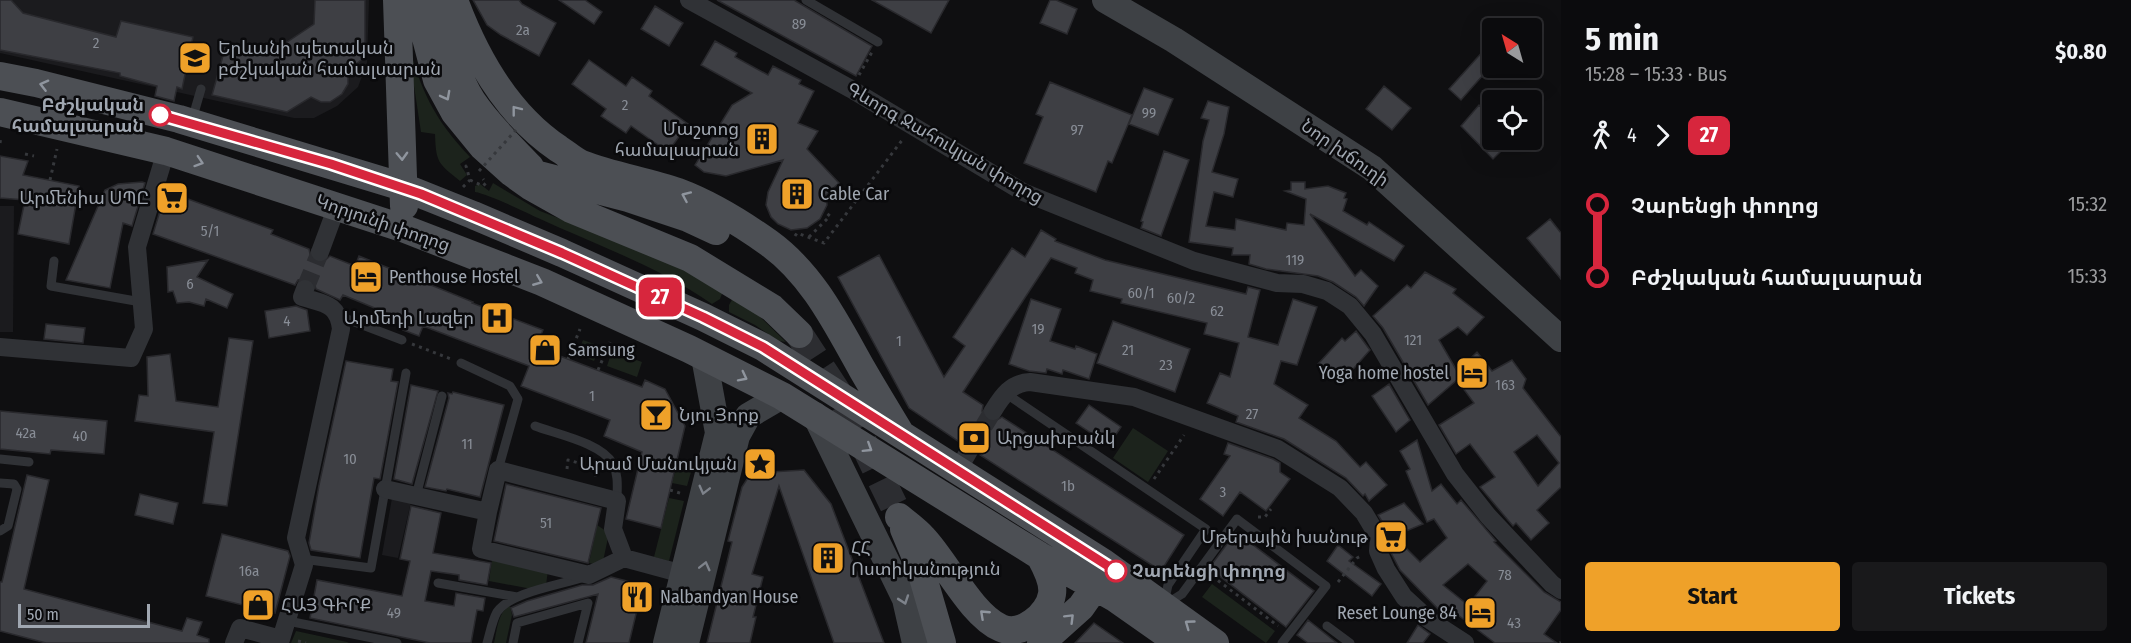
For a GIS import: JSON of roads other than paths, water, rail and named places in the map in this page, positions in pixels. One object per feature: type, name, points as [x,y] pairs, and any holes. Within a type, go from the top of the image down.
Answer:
[{"type":"main road","points":[[397,0],[405,229]]},
{"type":"main road","points":[[416,0],[437,80],[455,113],[482,146],[512,173],[571,209],[690,258],[772,308],[799,334],[777,300],[755,278],[689,240],[578,196],[539,175],[497,132],[471,100],[454,62],[438,0]]},
{"type":"main road","points":[[454,0],[471,43],[486,68],[525,121],[543,138],[580,163],[678,192],[718,210],[770,243],[813,285],[833,315],[862,370],[902,436],[964,460],[1215,643]]},
{"type":"main road","name":"Նոր խճուղի","points":[[1105,0],[1174,40],[1372,168],[1561,339]]},
{"type":"main road","name":"Կորյունի փողոց","points":[[0,76],[36,83],[191,123],[403,187],[474,215],[703,317],[763,347],[902,436]]},
{"type":"main road","name":"Կորյունի փողոց","points":[[1,124],[166,151],[405,229],[542,282],[782,396]]},
{"type":"main road","points":[[539,175],[628,198],[709,226],[775,272],[788,284],[820,325],[862,370]]},
{"type":"main road","points":[[666,643],[718,433],[704,357]]},
{"type":"main road","points":[[686,643],[737,436],[748,416],[782,396],[1040,556],[1115,598],[1179,643]]},
{"type":"main road","points":[[815,415],[905,599],[915,643]]},
{"type":"main road","points":[[942,643],[920,567],[897,512],[923,538],[982,615],[1002,629],[1018,628],[1032,623],[1049,605],[1053,594],[1051,577],[1040,556]]},
{"type":"main road","points":[[1041,643],[1081,607],[1095,587]]},
{"type":"street","name":"Գևորգ Ջահուկյան փողոց","points":[[699,3],[851,89],[1023,192],[1194,261],[1277,283],[1303,284],[1327,291],[1350,306],[1373,334],[1455,474],[1488,516],[1552,584],[1561,590]]},
{"type":"street","points":[[0,347],[131,358],[144,329],[137,247],[166,151]]},
{"type":"street","points":[[320,252],[337,206]]},
{"type":"street","points":[[234,643],[240,628],[280,641],[304,565],[296,538],[341,329],[339,316],[333,308],[302,297],[305,289]]},
{"type":"street","points":[[993,411],[1005,393],[1022,382],[1030,382],[1134,397],[1278,448],[1340,488],[1364,513],[1379,538],[1378,550],[1386,569],[1404,597],[1428,619],[1465,643]]},
{"type":"street","points":[[624,558],[613,529],[617,501],[498,470],[481,549],[589,575],[624,558],[683,574]]},
{"type":"street","points":[[385,489],[488,512]]},
{"type":"lane","points":[[806,0],[878,42]]},
{"type":"lane","points":[[191,123],[201,89]]},
{"type":"lane","points":[[54,261],[51,286],[141,302]]},
{"type":"lane","points":[[339,316],[402,340]]},
{"type":"lane","points":[[461,363],[510,386],[518,399],[498,470]]},
{"type":"lane","points":[[302,559],[371,568],[406,373]]},
{"type":"lane","points":[[1005,393],[1206,529],[1168,585],[1164,605]]},
{"type":"lane","points":[[416,496],[442,396]]},
{"type":"lane","points":[[535,426],[600,449],[613,463],[618,478],[617,501]]},
{"type":"lane","points":[[0,459],[29,462]]},
{"type":"lane","points":[[0,483],[14,484],[17,489],[8,526],[0,531]]},
{"type":"lane","points":[[1164,605],[1182,594],[1237,519],[1326,586],[1282,643]]},
{"type":"lane","points":[[487,643],[494,619],[504,604],[517,597],[589,575]]},
{"type":"lane","points":[[438,583],[517,597]]},
{"type":"lane","points":[[513,643],[517,623],[588,603],[578,643]]},
{"type":"lane","points":[[288,621],[370,640],[397,643]]},
{"type":"lane","points":[[1327,626],[1350,643]]},
{"type":"tunnel","points":[[305,289],[320,252]]},
{"type":"tunnel","points":[[799,334],[843,401],[895,508]]},
{"type":"tunnel","points":[[970,449],[993,411]]},
{"type":"place","name":"Երևանի պետական բժշկական համալսարան","points":[[195,58]]},
{"type":"place","name":"Բժշկական համալսարան","points":[[160,115]]},
{"type":"place","name":"Մաշտոց համալսարան","points":[[762,139]]},
{"type":"place","name":"Cable Car","points":[[797,194]]},
{"type":"place","name":"Արմենիա ՍՊԸ","points":[[172,198]]},
{"type":"place","name":"Penthouse Hostel","points":[[366,277]]},
{"type":"place","name":"Արմեդի Լազեր","points":[[497,318]]},
{"type":"place","name":"Samsung","points":[[545,350]]},
{"type":"place","name":"Yoga home hostel","points":[[1472,373]]},
{"type":"place","name":"Նյու Յորք","points":[[656,415]]},
{"type":"place","name":"Արցախբանկ","points":[[974,438]]},
{"type":"place","name":"Արամ Մանուկյան","points":[[760,464]]},
{"type":"place","name":"Մթերային խանութ","points":[[1391,537]]},
{"type":"place","name":"ՀՀ Ոստիկանություն","points":[[828,558]]},
{"type":"place","name":"Չարենցի փողոց","points":[[1116,571]]},
{"type":"place","name":"Nalbandyan House","points":[[637,597]]},
{"type":"place","name":"ՀԱՅ ԳԻՐՔ","points":[[258,605]]},
{"type":"place","name":"Reset Lounge 84","points":[[1480,613]]}]
